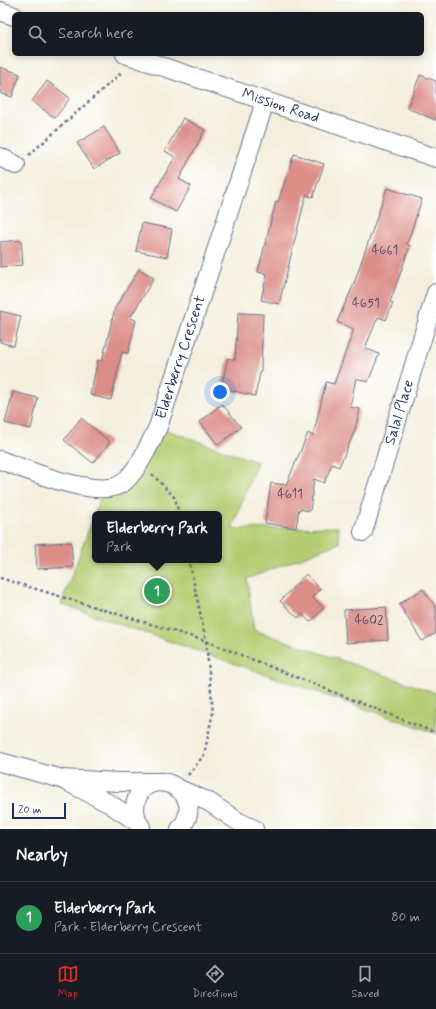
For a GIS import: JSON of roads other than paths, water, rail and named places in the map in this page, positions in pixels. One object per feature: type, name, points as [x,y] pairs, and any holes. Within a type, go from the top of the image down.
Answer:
[{"type":"street","points":[[0,11],[12,15]]},
{"type":"street","name":"Mission Road","points":[[131,56],[264,102],[436,158]]},
{"type":"street","name":"Elderberry Crescent","points":[[0,460],[84,488],[104,489],[123,483],[141,462],[158,427],[264,102]]},
{"type":"street","points":[[0,158],[16,165]]},
{"type":"street","name":"Salal Place","points":[[363,532],[436,292]]},
{"type":"street","points":[[0,762],[62,779],[110,804],[141,827]]},
{"type":"street","points":[[62,779],[173,786],[184,794],[189,809],[185,823],[180,829]]},
{"type":"street","points":[[141,827],[134,813],[135,803],[138,795],[153,783],[173,786],[209,802],[239,822],[254,829]]},
{"type":"place","name":"Elderberry Park","points":[[157,591]]}]
